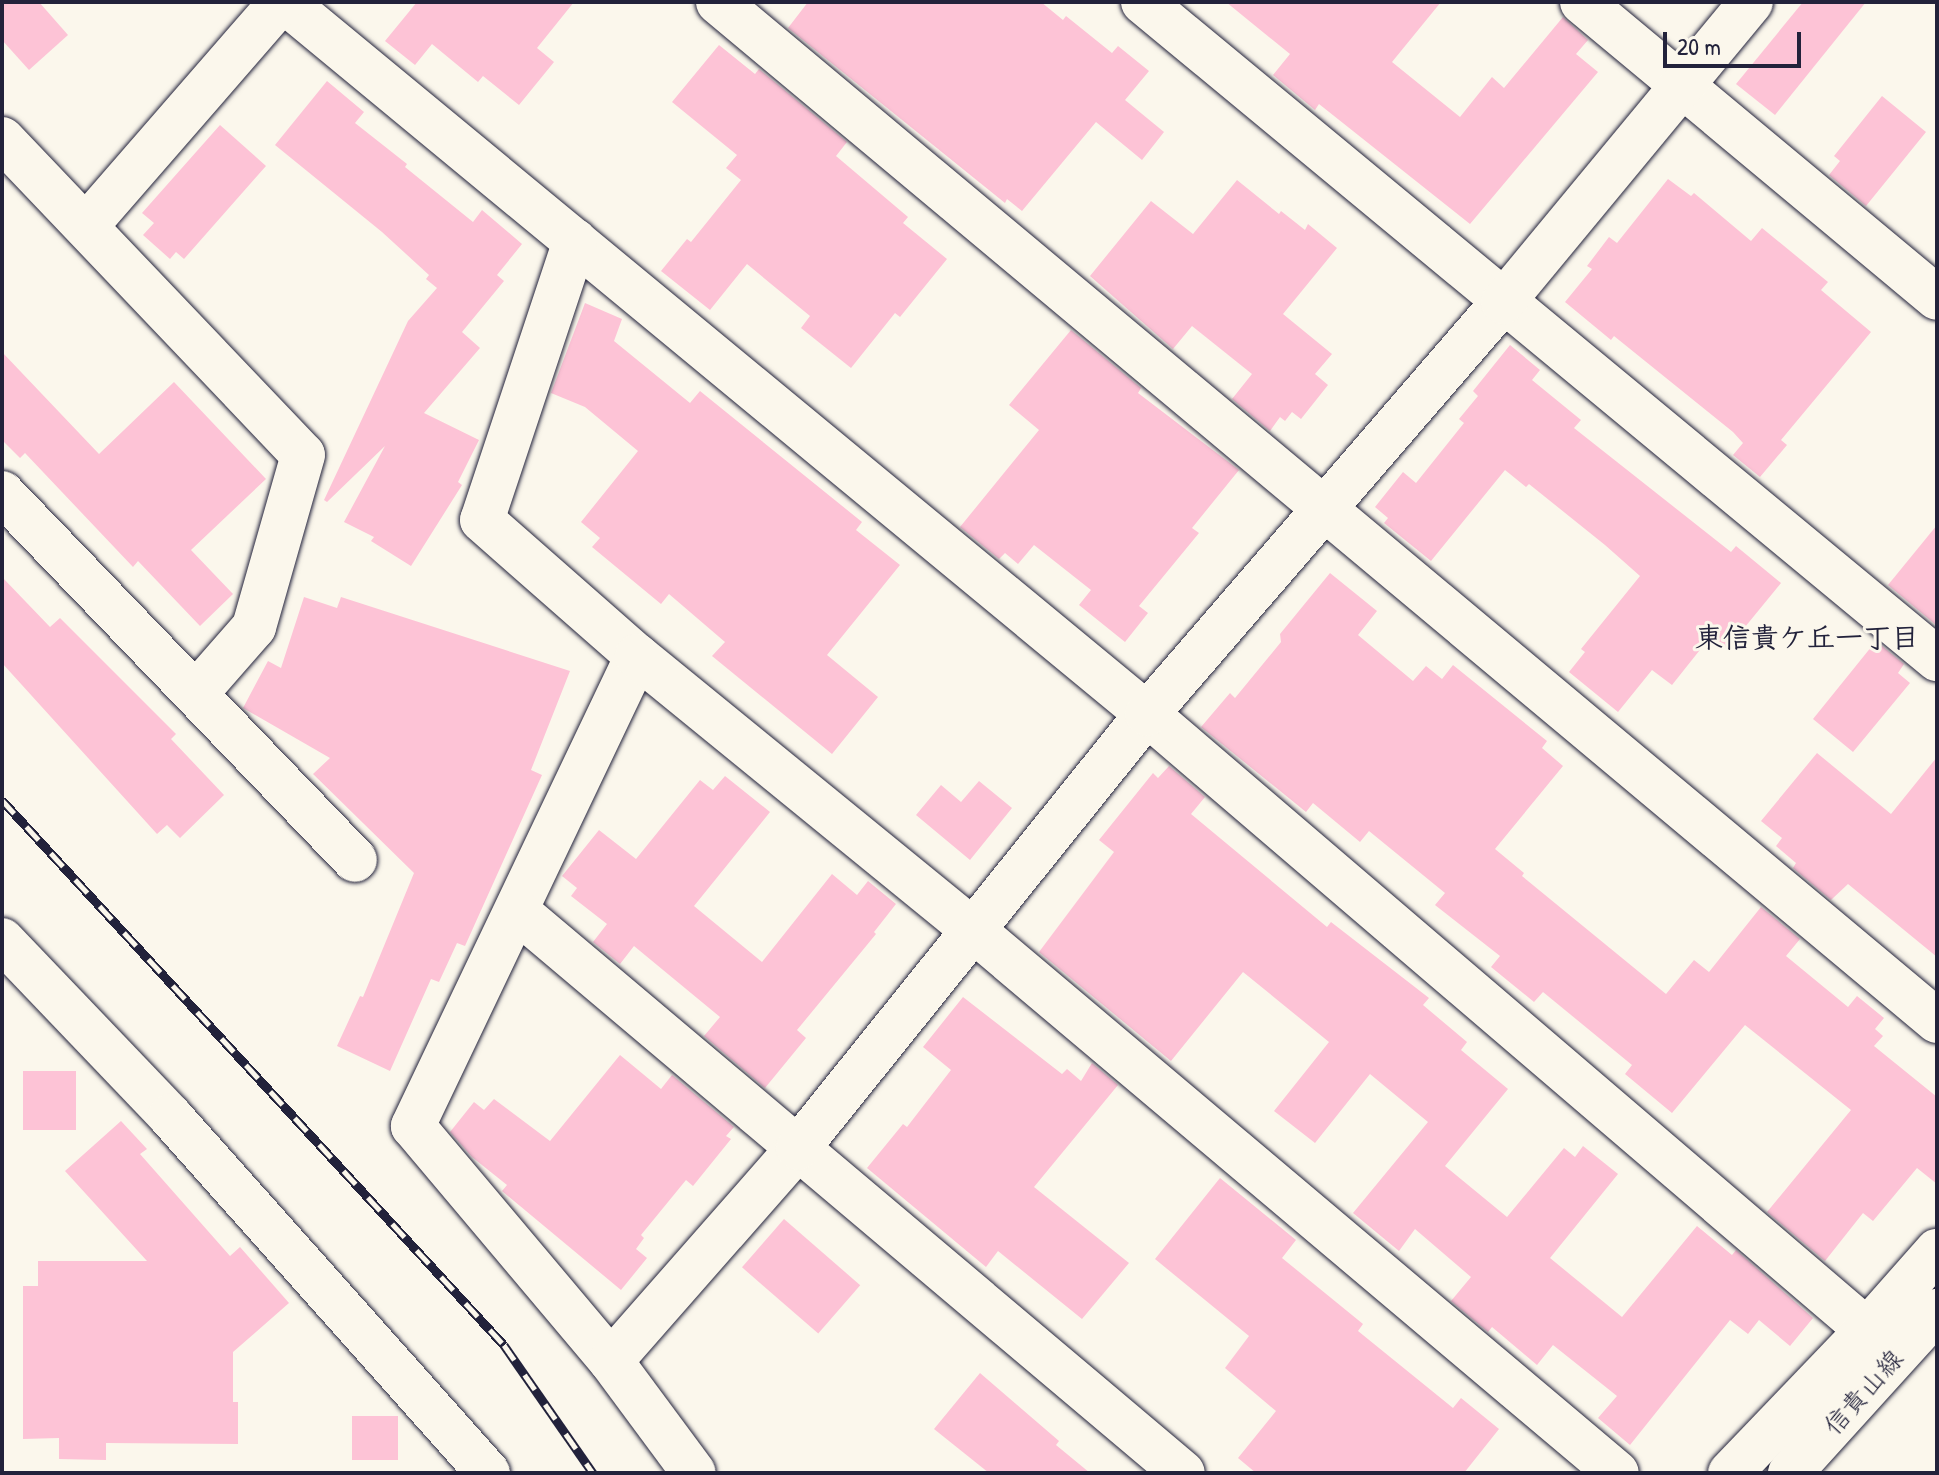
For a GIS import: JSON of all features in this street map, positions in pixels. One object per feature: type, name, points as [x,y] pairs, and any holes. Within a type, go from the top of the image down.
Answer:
[{"type":"street","points":[[87,225],[283,2],[1147,714],[1867,1330]]},
{"type":"street","points":[[718,2],[1937,1021]]},
{"type":"street","points":[[1143,2],[1937,659]]},
{"type":"street","points":[[1582,2],[1937,298]]},
{"type":"street","points":[[611,1361],[798,1148],[1147,714],[1503,302],[1751,2]]},
{"type":"street","points":[[2,139],[303,455],[254,627],[197,692]]},
{"type":"street","points":[[575,241],[482,520],[637,656],[973,930],[1617,1473]]},
{"type":"street","points":[[2,493],[197,692],[355,860]]},
{"type":"street","points":[[637,656],[413,1126],[611,1361],[694,1473]]},
{"type":"street","points":[[517,911],[1183,1473]]},
{"type":"street","points":[[2,940],[2,956]]},
{"type":"street","points":[[2,940],[170,1116],[488,1473]]},
{"type":"street","points":[[1730,1473],[1867,1330],[1937,1251]]},
{"type":"street","name":"信貴山線","points":[[1790,1473],[1937,1311]]},
{"type":"building","points":[[2,2],[39,2],[68,35],[29,70],[2,40]]},
{"type":"building","points":[[417,2],[574,2],[537,48],[554,62],[519,105],[483,76],[478,82],[432,44],[415,65],[385,41]]},
{"type":"building","points":[[808,2],[1041,2],[1063,20],[1066,16],[1112,53],[1118,46],[1149,71],[1125,100],[1164,132],[1142,160],[1096,122],[1022,211],[1007,199],[1005,203],[788,28]]},
{"type":"building","points":[[1226,2],[1441,2],[1392,62],[1460,117],[1492,77],[1504,88],[1563,17],[1588,40],[1576,54],[1598,72],[1470,224],[1319,104],[1315,110],[1273,75],[1290,54]]},
{"type":"building","points":[[1803,2],[1866,2],[1775,115],[1736,84]]},
{"type":"building","points":[[719,45],[755,74],[759,69],[847,142],[836,156],[908,217],[903,223],[947,259],[900,317],[895,313],[851,368],[801,328],[810,316],[747,264],[710,310],[661,271],[687,239],[691,242],[741,180],[726,168],[737,155],[672,102]]},
{"type":"building","points":[[327,81],[364,112],[355,123],[407,164],[405,167],[473,222],[482,210],[522,244],[497,275],[504,281],[462,332],[480,348],[424,413],[479,440],[458,482],[462,485],[411,566],[371,541],[374,537],[344,522],[385,446],[327,502],[324,500],[408,321],[437,288],[426,279],[429,275],[382,232],[275,145]]},
{"type":"building","points":[[1882,96],[1926,132],[1866,206],[1829,175],[1840,161],[1834,156]]},
{"type":"building","points":[[220,125],[266,166],[184,259],[176,252],[170,259],[143,235],[154,223],[142,213]]},
{"type":"building","points":[[1668,179],[1691,196],[1694,193],[1751,241],[1762,228],[1828,282],[1821,290],[1871,332],[1781,440],[1787,445],[1760,477],[1733,455],[1743,443],[1733,432],[1614,336],[1611,340],[1565,302],[1592,269],[1587,266],[1609,237],[1617,243]]},
{"type":"building","points":[[1237,180],[1279,214],[1281,211],[1305,230],[1308,224],[1337,248],[1283,314],[1332,354],[1315,374],[1328,385],[1301,419],[1292,412],[1285,421],[1280,417],[1270,431],[1232,399],[1252,374],[1192,326],[1173,349],[1090,276],[1151,201],[1193,234]]},
{"type":"building","points":[[585,303],[622,319],[614,341],[690,403],[700,391],[862,522],[856,530],[900,565],[827,655],[878,697],[832,754],[712,656],[725,642],[669,594],[661,604],[592,547],[600,538],[581,522],[638,451],[585,407],[551,393]]},
{"type":"building","points":[[1071,330],[1141,388],[1138,393],[1239,470],[1192,528],[1199,533],[1139,606],[1148,613],[1125,642],[1079,605],[1091,590],[1034,545],[1018,564],[1005,553],[999,559],[960,527],[1039,430],[1009,405]]},
{"type":"building","points":[[1510,345],[1540,370],[1532,380],[1581,420],[1574,428],[1731,552],[1736,546],[1781,583],[1727,649],[1711,636],[1672,685],[1652,670],[1618,712],[1569,672],[1585,652],[1581,649],[1640,576],[1605,545],[1529,484],[1526,487],[1505,470],[1431,561],[1384,523],[1388,518],[1375,507],[1403,472],[1416,483],[1464,423],[1459,419],[1478,396],[1473,391]]},
{"type":"building","points":[[2,352],[99,454],[174,382],[266,479],[191,550],[233,594],[200,626],[138,561],[133,567],[25,453],[20,458],[2,440]]},
{"type":"building","points":[[1937,525],[1937,624],[1936,625],[1888,585]]},
{"type":"building","points":[[1330,573],[1377,611],[1358,635],[1413,681],[1426,666],[1442,679],[1453,665],[1547,741],[1542,748],[1563,766],[1495,849],[1524,873],[1522,876],[1666,994],[1694,960],[1709,972],[1761,907],[1800,939],[1786,956],[1848,1007],[1857,996],[1884,1018],[1875,1029],[1883,1036],[1874,1046],[1937,1097],[1937,1184],[1917,1168],[1873,1221],[1863,1213],[1825,1261],[1767,1212],[1851,1110],[1745,1025],[1672,1113],[1625,1074],[1632,1065],[1543,992],[1534,1002],[1491,967],[1500,956],[1435,905],[1445,893],[1369,831],[1360,842],[1313,803],[1306,812],[1201,727],[1230,693],[1235,698],[1281,642],[1280,634]]},
{"type":"building","points":[[2,577],[50,627],[60,618],[176,734],[171,739],[224,795],[180,838],[167,825],[157,834],[2,663]]},
{"type":"building","points":[[304,597],[337,608],[341,597],[570,671],[531,770],[542,775],[465,946],[457,943],[439,982],[431,979],[390,1071],[337,1046],[360,996],[363,997],[414,873],[313,774],[330,758],[243,708],[268,661],[281,668]]},
{"type":"building","points":[[1876,641],[1904,664],[1898,673],[1910,683],[1853,752],[1813,719]]},
{"type":"building","points":[[1817,753],[1891,814],[1937,757],[1937,957],[1848,884],[1831,900],[1793,868],[1796,863],[1776,846],[1782,838],[1761,821]]},
{"type":"building","points":[[1169,766],[1205,797],[1191,814],[1327,927],[1331,922],[1429,998],[1423,1005],[1467,1042],[1461,1050],[1508,1089],[1445,1166],[1507,1217],[1564,1148],[1575,1157],[1583,1146],[1618,1174],[1550,1258],[1622,1317],[1697,1226],[1732,1255],[1736,1250],[1813,1318],[1790,1346],[1759,1320],[1748,1334],[1730,1320],[1630,1445],[1598,1418],[1617,1396],[1553,1345],[1537,1365],[1492,1327],[1488,1332],[1451,1301],[1471,1277],[1415,1229],[1399,1251],[1353,1213],[1428,1122],[1370,1074],[1315,1143],[1274,1111],[1329,1042],[1243,972],[1171,1061],[1039,952],[1114,852],[1099,840],[1153,773],[1158,778]]},
{"type":"building","points":[[725,776],[770,812],[694,906],[762,962],[832,874],[857,895],[868,881],[896,904],[874,932],[876,934],[797,1030],[806,1038],[765,1088],[704,1036],[720,1017],[634,946],[620,964],[593,942],[607,924],[571,896],[577,888],[562,876],[599,830],[636,859],[700,780],[713,790]]},
{"type":"building","points":[[979,781],[1012,808],[970,860],[916,815],[941,785],[961,802]]},
{"type":"building","points":[[963,997],[1062,1074],[1067,1069],[1081,1081],[1092,1063],[1118,1085],[1034,1187],[1129,1263],[1082,1319],[998,1251],[986,1267],[867,1168],[903,1124],[907,1127],[951,1070],[923,1047]]},
{"type":"building","points":[[620,1055],[661,1089],[672,1075],[734,1127],[726,1136],[731,1139],[693,1186],[686,1180],[641,1235],[644,1238],[636,1249],[647,1258],[621,1290],[502,1191],[507,1185],[472,1157],[450,1132],[474,1102],[484,1110],[494,1099],[550,1141]]},
{"type":"building","points":[[23,1071],[76,1071],[76,1130],[23,1130]]},
{"type":"building","points":[[121,1121],[147,1149],[140,1154],[230,1256],[240,1247],[289,1303],[233,1352],[233,1402],[238,1402],[238,1444],[106,1443],[106,1460],[59,1459],[59,1438],[23,1439],[23,1286],[38,1286],[38,1261],[147,1261],[65,1171]]},
{"type":"building","points":[[1220,1178],[1296,1240],[1282,1258],[1363,1324],[1358,1331],[1453,1408],[1461,1398],[1499,1429],[1464,1473],[1256,1473],[1238,1458],[1276,1411],[1225,1368],[1249,1336],[1155,1259]]},
{"type":"building","points":[[784,1219],[860,1285],[818,1334],[742,1267]]},
{"type":"building","points":[[980,1373],[1059,1441],[1056,1445],[1090,1473],[989,1473],[934,1429]]},
{"type":"building","points":[[352,1416],[398,1416],[398,1460],[352,1460]]},
{"type":"railway","points":[[2,800],[504,1345],[593,1473]]},
{"type":"district","name":"東信貴ケ丘一丁目","points":[[1807,637]]}]
